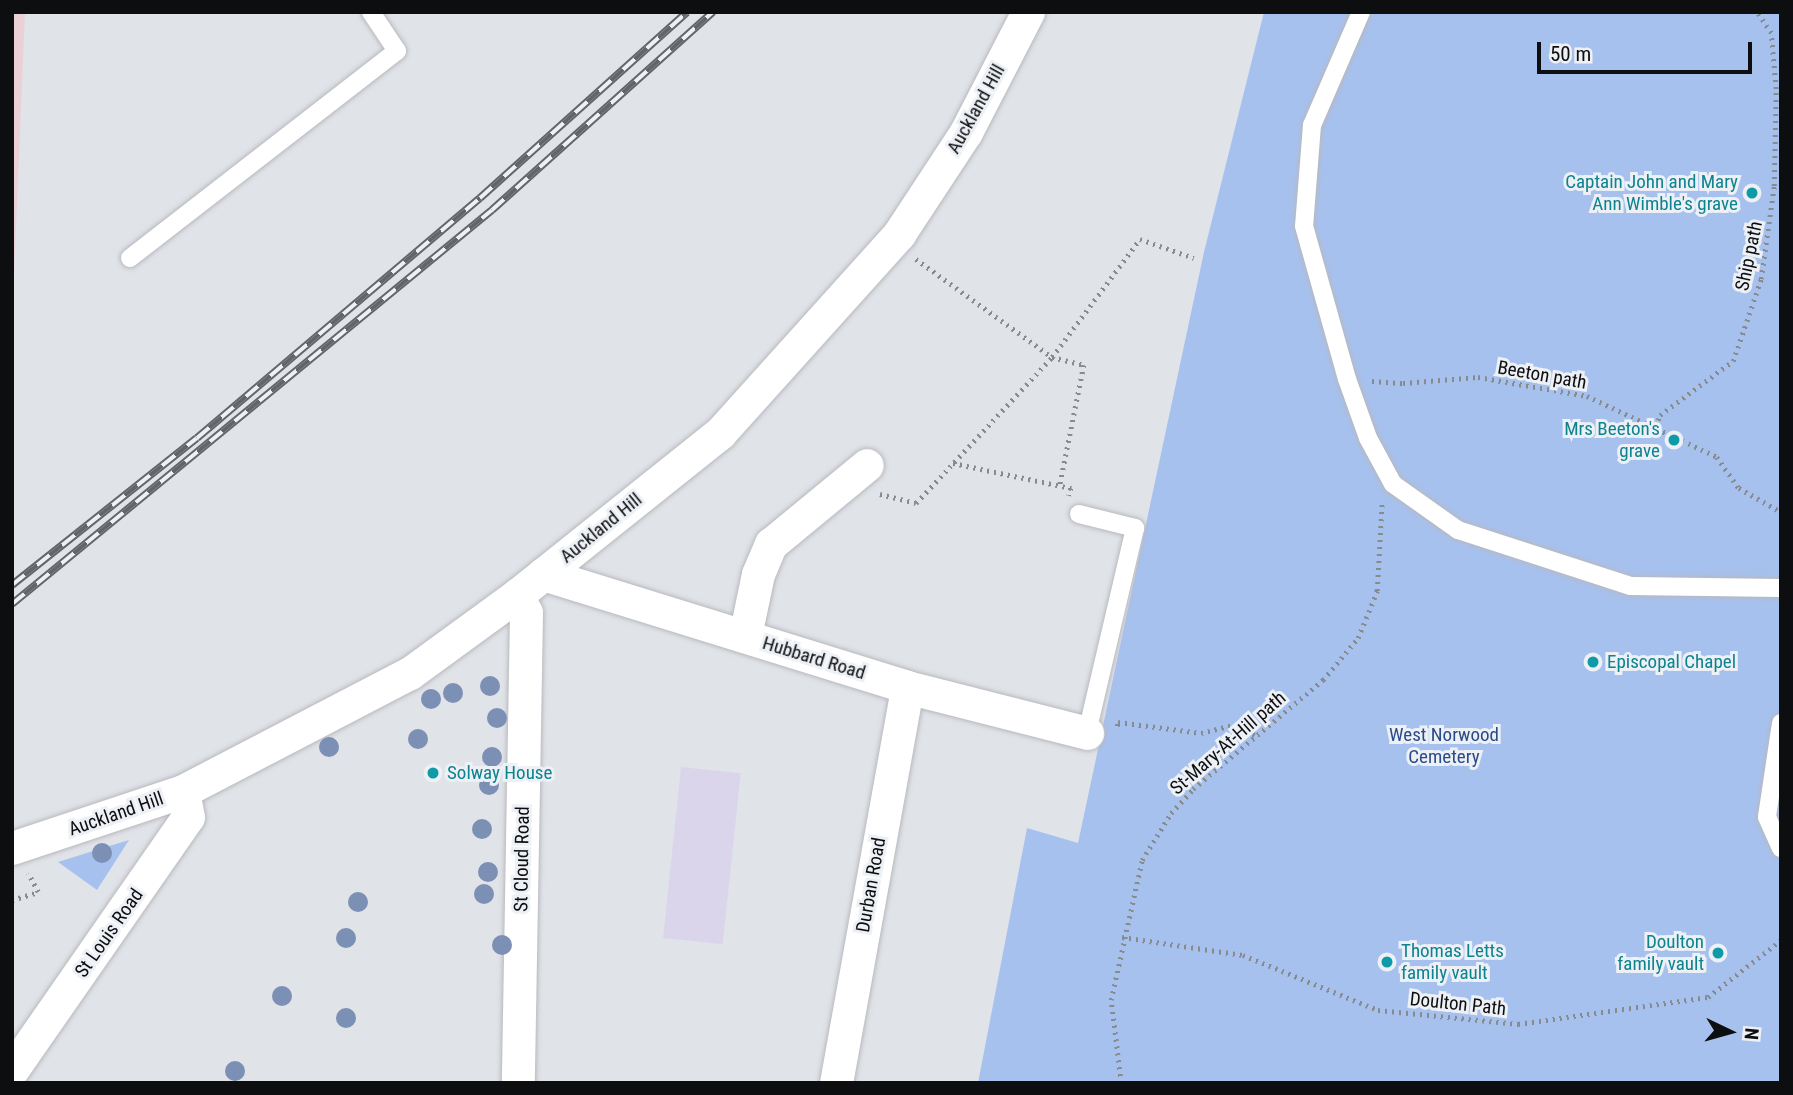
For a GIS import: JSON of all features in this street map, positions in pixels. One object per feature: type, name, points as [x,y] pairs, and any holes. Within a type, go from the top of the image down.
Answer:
[{"type":"street","name":"Auckland Hill","points":[[19,857],[183,791],[410,673],[517,595],[720,433],[893,242],[965,132],[1028,12]]},
{"type":"street","points":[[745,636],[758,574],[771,544],[856,475]]},
{"type":"street","name":"Hubbard Road","points":[[543,574],[907,687],[1087,733]]},
{"type":"street","name":"St Cloud Road","points":[[517,595],[526,613],[518,1083]]},
{"type":"street","name":"Durban Road","points":[[836,1083],[907,687]]},
{"type":"street","name":"St Louis Road","points":[[12,1070],[188,817],[183,791]]},
{"type":"lane","points":[[130,258],[397,51],[371,12]]},
{"type":"lane","points":[[1361,12],[1311,125],[1304,226],[1347,379],[1368,438],[1393,484],[1458,530],[1630,586],[1781,588]]},
{"type":"lane","points":[[1079,513],[1135,528],[1087,733]]},
{"type":"lane","points":[[1781,723],[1767,817],[1781,848]]},
{"type":"path","name":"Ship path","points":[[1656,427],[1660,415],[1733,361],[1761,279],[1774,186],[1776,89],[1771,33],[1757,12]]},
{"type":"path","points":[[856,475],[916,503],[1052,356],[1140,239],[1194,258]]},
{"type":"path","points":[[893,242],[1052,356],[1084,365],[1060,485]]},
{"type":"path","name":"Beeton path","points":[[1347,379],[1403,383],[1478,377],[1587,396],[1717,457],[1740,488],[1781,512]]},
{"type":"path","points":[[953,463],[1071,488],[1069,496],[1082,499],[1079,513]]},
{"type":"path","name":"St-Mary-At-Hill path","points":[[1121,1083],[1110,1018],[1122,937],[1138,872],[1155,837],[1193,789],[1323,680],[1367,625],[1377,591],[1381,508],[1393,484]]},
{"type":"path","points":[[1087,733],[1100,746],[1113,746],[1118,722],[1201,733],[1234,725],[1255,735]]},
{"type":"path","points":[[12,900],[38,892],[19,857]]},
{"type":"path","name":"Doulton Path","points":[[1122,937],[1243,955],[1378,1010],[1518,1024],[1708,997],[1781,940]]},
{"type":"shaded area","points":[[12,12],[25,12],[12,323]]},
{"type":"shaded area","points":[[681,767],[741,773],[723,944],[663,938]]},
{"type":"green space","name":"West Norwood Cemetery","points":[[1264,12],[1781,12],[1781,1083],[978,1083],[1027,828],[1078,843],[1204,252]]},
{"type":"green space","points":[[129,840],[97,890],[58,862],[93,851]]},
{"type":"railway","points":[[12,585],[197,438],[480,198],[687,12]]},
{"type":"railway","points":[[12,604],[492,210],[713,12]]},
{"type":"place","name":"Captain John and Mary Ann Wimble's grave","points":[[1752,193]]},
{"type":"place","name":"Mrs Beeton's grave","points":[[1674,440]]},
{"type":"place","name":"Episcopal Chapel","points":[[1593,662]]},
{"type":"place","name":"Solway House","points":[[433,773]]},
{"type":"place","name":"Doulton family vault","points":[[1718,953]]},
{"type":"place","name":"Thomas Letts family vault","points":[[1387,962]]}]
